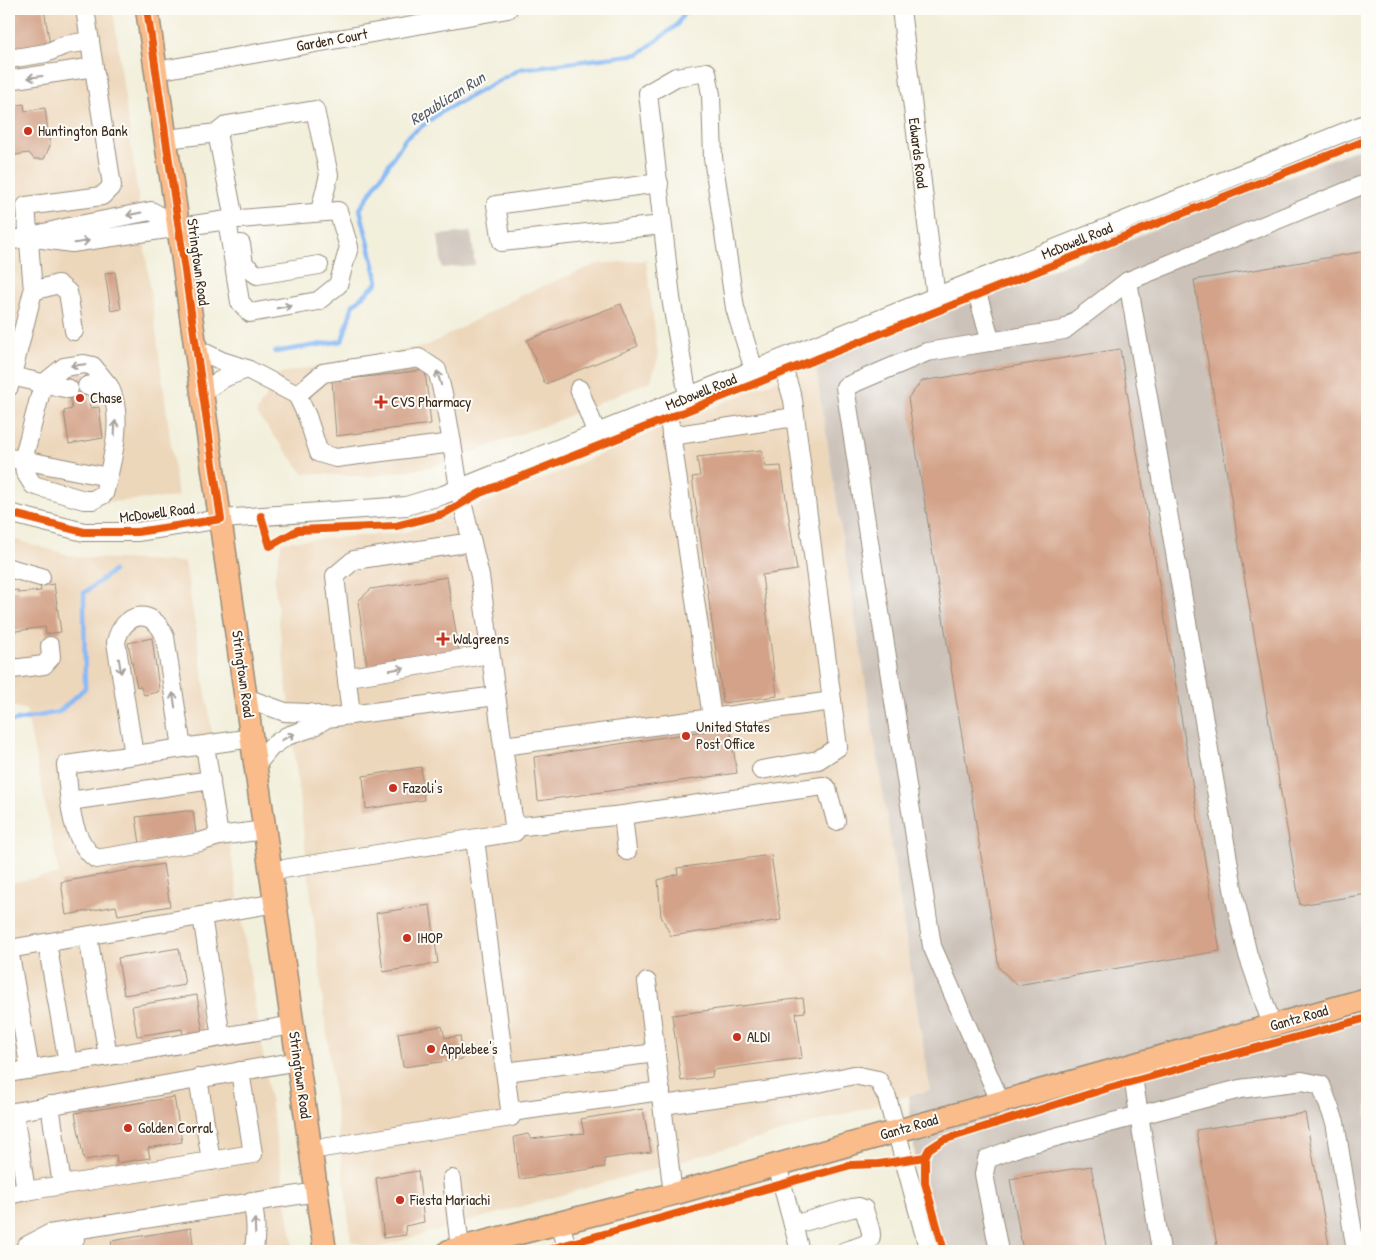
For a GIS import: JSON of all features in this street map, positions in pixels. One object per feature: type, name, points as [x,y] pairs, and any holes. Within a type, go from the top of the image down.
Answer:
[{"type":"main road","name":"Stringtown Road","points":[[147,9],[325,1251]]},
{"type":"main road","name":"Gantz Road","points":[[454,1250],[673,1194],[1367,999]]},
{"type":"street","points":[[69,389],[10,381],[33,291],[26,206],[102,196],[112,186],[85,9]]},
{"type":"street","name":"Garden Court","points":[[156,71],[508,9]]},
{"type":"street","name":"Edwards Road","points":[[900,9],[936,298]]},
{"type":"street","points":[[9,60],[46,54],[66,45],[90,41]]},
{"type":"street","points":[[9,80],[62,74],[94,67]]},
{"type":"street","points":[[688,397],[671,298],[648,93],[676,77],[707,72],[711,95],[713,158],[735,308],[754,370]]},
{"type":"street","points":[[166,139],[216,133],[227,125],[315,110],[329,175],[320,211]]},
{"type":"street","name":"McDowell Road","points":[[9,513],[84,532],[137,532],[221,519],[406,506],[459,489],[1367,124]]},
{"type":"street","points":[[216,133],[244,264],[257,275],[319,265]]},
{"type":"street","points":[[659,182],[496,206],[502,242],[662,225]]},
{"type":"street","points":[[1000,1101],[932,946],[845,387],[927,352],[1064,330],[1128,281],[1367,183]]},
{"type":"street","points":[[9,240],[151,211],[179,226],[233,219],[338,211],[349,247],[338,285],[318,301],[250,313],[240,302],[233,219]]},
{"type":"street","points":[[1128,281],[1235,900],[1248,955],[1272,1025]]},
{"type":"street","points":[[974,282],[991,342]]},
{"type":"street","points":[[33,291],[58,284],[68,292],[74,331]]},
{"type":"street","points":[[197,349],[222,361],[247,369],[296,395],[307,416],[319,454],[336,458],[452,443]]},
{"type":"street","points":[[271,871],[515,832],[480,576],[459,489],[444,398],[437,370],[419,358],[323,373],[296,395]]},
{"type":"street","points":[[761,770],[818,760],[838,747],[793,400],[781,360]]},
{"type":"street","points":[[84,364],[93,366],[115,397],[116,413],[104,494],[93,500],[84,500],[32,485],[16,459],[43,384],[64,367],[84,364]]},
{"type":"street","points":[[203,392],[226,377],[247,369]]},
{"type":"street","points":[[87,386],[101,384],[109,386]]},
{"type":"street","points":[[579,389],[596,434]]},
{"type":"street","points":[[667,405],[712,718]]},
{"type":"street","points":[[671,436],[795,417]]},
{"type":"street","points":[[16,459],[108,477]]},
{"type":"street","points":[[352,715],[349,677],[335,576],[354,560],[472,542]]},
{"type":"street","points":[[9,568],[41,577]]},
{"type":"street","points":[[134,755],[116,642],[119,629],[127,621],[137,617],[150,617],[160,624],[165,637],[182,748]]},
{"type":"street","points":[[9,664],[13,668],[44,665],[51,657],[50,646]]},
{"type":"street","points":[[349,677],[490,654]]},
{"type":"street","points":[[246,698],[285,712],[309,713],[326,718],[496,696]]},
{"type":"street","points":[[503,746],[832,701]]},
{"type":"street","points":[[256,765],[272,747],[287,736],[311,728],[326,718]]},
{"type":"street","points":[[252,738],[66,765],[70,801],[74,829],[89,853],[96,859],[200,842],[219,836],[265,830]]},
{"type":"street","points":[[205,745],[219,836]]},
{"type":"street","points":[[818,760],[823,786],[827,788],[836,821]]},
{"type":"street","points":[[70,801],[210,780]]},
{"type":"street","points":[[515,827],[622,815],[823,786]]},
{"type":"street","points":[[622,815],[627,851]]},
{"type":"street","points":[[311,1150],[511,1117],[476,839]]},
{"type":"street","points":[[30,1070],[9,949],[276,903]]},
{"type":"street","points":[[202,916],[221,1037]]},
{"type":"street","points":[[88,936],[108,1056]]},
{"type":"street","points":[[47,943],[68,1063]]},
{"type":"street","points":[[646,982],[673,1194]]},
{"type":"street","points":[[9,1073],[293,1025]]},
{"type":"street","points":[[505,1072],[656,1053]]},
{"type":"street","points":[[240,1071],[253,1154],[17,1193],[14,1112],[198,1078],[298,1061]]},
{"type":"street","points":[[1131,1064],[1161,1251]]},
{"type":"street","points":[[511,1112],[814,1084],[854,1075],[878,1080],[886,1097],[896,1131],[928,1251]]},
{"type":"street","points":[[198,1078],[211,1161]]},
{"type":"street","points":[[999,1251],[984,1174],[987,1159],[1021,1146],[1240,1089],[1302,1081],[1321,1084],[1334,1122],[1356,1251]]},
{"type":"street","points":[[50,1105],[62,1185]]},
{"type":"street","points":[[777,1164],[800,1251]]},
{"type":"street","points":[[452,1180],[454,1250]]},
{"type":"street","points":[[24,1251],[26,1246],[49,1234],[204,1208],[317,1192]]},
{"type":"street","points":[[251,1201],[255,1213],[254,1251]]},
{"type":"street","points":[[52,1251],[56,1243],[182,1219],[204,1208]]},
{"type":"street","points":[[793,1225],[852,1208],[864,1209],[872,1237],[866,1245],[845,1251]]},
{"type":"street","points":[[560,1223],[568,1251]]},
{"type":"street","points":[[66,1251],[67,1246],[82,1238]]},
{"type":"shaded area","points":[[9,9],[113,9],[178,497],[79,504],[9,474]]},
{"type":"shaded area","points":[[1367,145],[1367,1251],[938,1251],[917,1173],[908,1096],[930,1090],[815,364]]},
{"type":"shaded area","points":[[471,232],[475,265],[442,268],[438,235]]},
{"type":"shaded area","points":[[646,260],[658,357],[651,381],[552,423],[432,467],[369,477],[303,473],[256,413],[280,373],[427,346],[524,294],[597,264]]},
{"type":"shaded area","points":[[815,364],[930,1090],[372,1249],[351,1241],[274,579],[282,542],[407,532],[509,493]]},
{"type":"shaded area","points":[[9,538],[76,557],[185,562],[294,1251],[9,1251],[9,883],[59,874],[26,710],[9,705]]},
{"type":"building","points":[[9,9],[44,9],[50,45],[9,52]]},
{"type":"building","name":"Huntington Bank","points":[[24,104],[25,111],[45,108],[50,146],[44,159],[34,159],[29,153],[9,156],[9,115],[12,114],[10,106]]},
{"type":"building","points":[[1367,251],[1367,894],[1300,905],[1194,280]]},
{"type":"building","points":[[115,272],[121,309],[111,311],[105,273]]},
{"type":"building","points":[[621,304],[638,346],[545,384],[527,340]]},
{"type":"building","points":[[1120,349],[1220,951],[1017,985],[999,968],[908,398],[922,381]]},
{"type":"building","name":"Chase","points":[[85,368],[90,408],[99,407],[103,438],[69,444],[64,411],[72,409],[67,371]]},
{"type":"building","name":"CVS Pharmacy","points":[[425,370],[431,424],[336,436],[332,381]]},
{"type":"building","points":[[762,450],[766,467],[781,466],[797,570],[762,575],[777,696],[723,703],[692,477],[700,476],[697,457]]},
{"type":"building","name":"Walgreens","points":[[447,577],[459,651],[367,666],[358,601],[371,589]]},
{"type":"building","points":[[54,584],[61,632],[46,634],[45,627],[9,632],[9,591],[18,590],[18,593],[41,591],[40,586]]},
{"type":"building","points":[[152,638],[159,689],[158,692],[144,695],[140,686],[137,687],[128,643]]},
{"type":"building","points":[[730,727],[737,773],[538,801],[534,757]]},
{"type":"building","name":"Fazoli's","points":[[421,767],[424,800],[366,809],[363,776]]},
{"type":"building","points":[[193,811],[196,833],[140,844],[136,817]]},
{"type":"building","points":[[771,855],[781,920],[671,936],[661,916],[658,880],[678,874],[677,868]]},
{"type":"building","points":[[163,864],[170,906],[118,915],[116,906],[66,915],[61,882]]},
{"type":"building","name":"IHOP","points":[[430,905],[438,963],[383,972],[376,913]]},
{"type":"building","points":[[179,948],[185,985],[124,995],[118,958]]},
{"type":"building","points":[[197,995],[203,1032],[183,1035],[182,1029],[137,1036],[132,1006]]},
{"type":"building","name":"ALDI","points":[[803,998],[805,1012],[796,1013],[802,1058],[713,1070],[712,1077],[681,1081],[672,1015]]},
{"type":"building","name":"Applebee's","points":[[442,1026],[445,1038],[460,1036],[463,1059],[403,1067],[398,1033]]},
{"type":"building","points":[[9,1031],[15,1065],[9,1066]]},
{"type":"building","name":"Golden Corral","points":[[174,1097],[182,1142],[148,1148],[150,1158],[117,1163],[116,1155],[84,1160],[75,1113]]},
{"type":"building","points":[[643,1109],[651,1152],[604,1159],[605,1167],[519,1179],[514,1137],[528,1134],[531,1139],[584,1133],[581,1119]]},
{"type":"building","points":[[1305,1113],[1330,1251],[1218,1251],[1196,1130]]},
{"type":"building","points":[[1091,1166],[1107,1251],[1023,1251],[1010,1179]]},
{"type":"building","name":"Fiesta Mariachi","points":[[418,1171],[424,1222],[405,1226],[406,1235],[384,1238],[376,1178]]},
{"type":"building","points":[[191,1228],[194,1251],[113,1251],[111,1241]]},
{"type":"waterway","name":"Republican Run","points":[[275,352],[342,341],[353,305],[378,282],[360,209],[406,138],[441,112],[520,69],[639,54],[677,25],[686,9]]},
{"type":"waterway","name":"Republican Run","points":[[9,722],[59,712],[85,688],[84,593],[113,571]]},
{"type":"cycle path","points":[[9,513],[84,532],[137,532],[221,519],[147,9]]},
{"type":"cycle path","points":[[261,516],[270,546],[298,530],[396,526],[443,514],[480,493],[1367,140]]},
{"type":"cycle path","points":[[543,1251],[851,1165],[879,1164],[925,1157],[929,1149],[943,1140],[1108,1088],[1367,1018]]},
{"type":"cycle path","points":[[925,1157],[925,1183],[944,1251]]},
{"type":"place","name":"Huntington Bank","points":[[28,131]]},
{"type":"place","name":"Chase","points":[[80,398]]},
{"type":"place","name":"CVS Pharmacy","points":[[381,402]]},
{"type":"place","name":"Walgreens","points":[[443,639]]},
{"type":"place","name":"United States Post Office","points":[[686,736]]},
{"type":"place","name":"Fazoli's","points":[[393,788]]},
{"type":"place","name":"IHOP","points":[[407,938]]},
{"type":"place","name":"ALDI","points":[[737,1037]]},
{"type":"place","name":"Applebee's","points":[[431,1049]]},
{"type":"place","name":"Golden Corral","points":[[128,1128]]},
{"type":"place","name":"Fiesta Mariachi","points":[[400,1200]]}]
